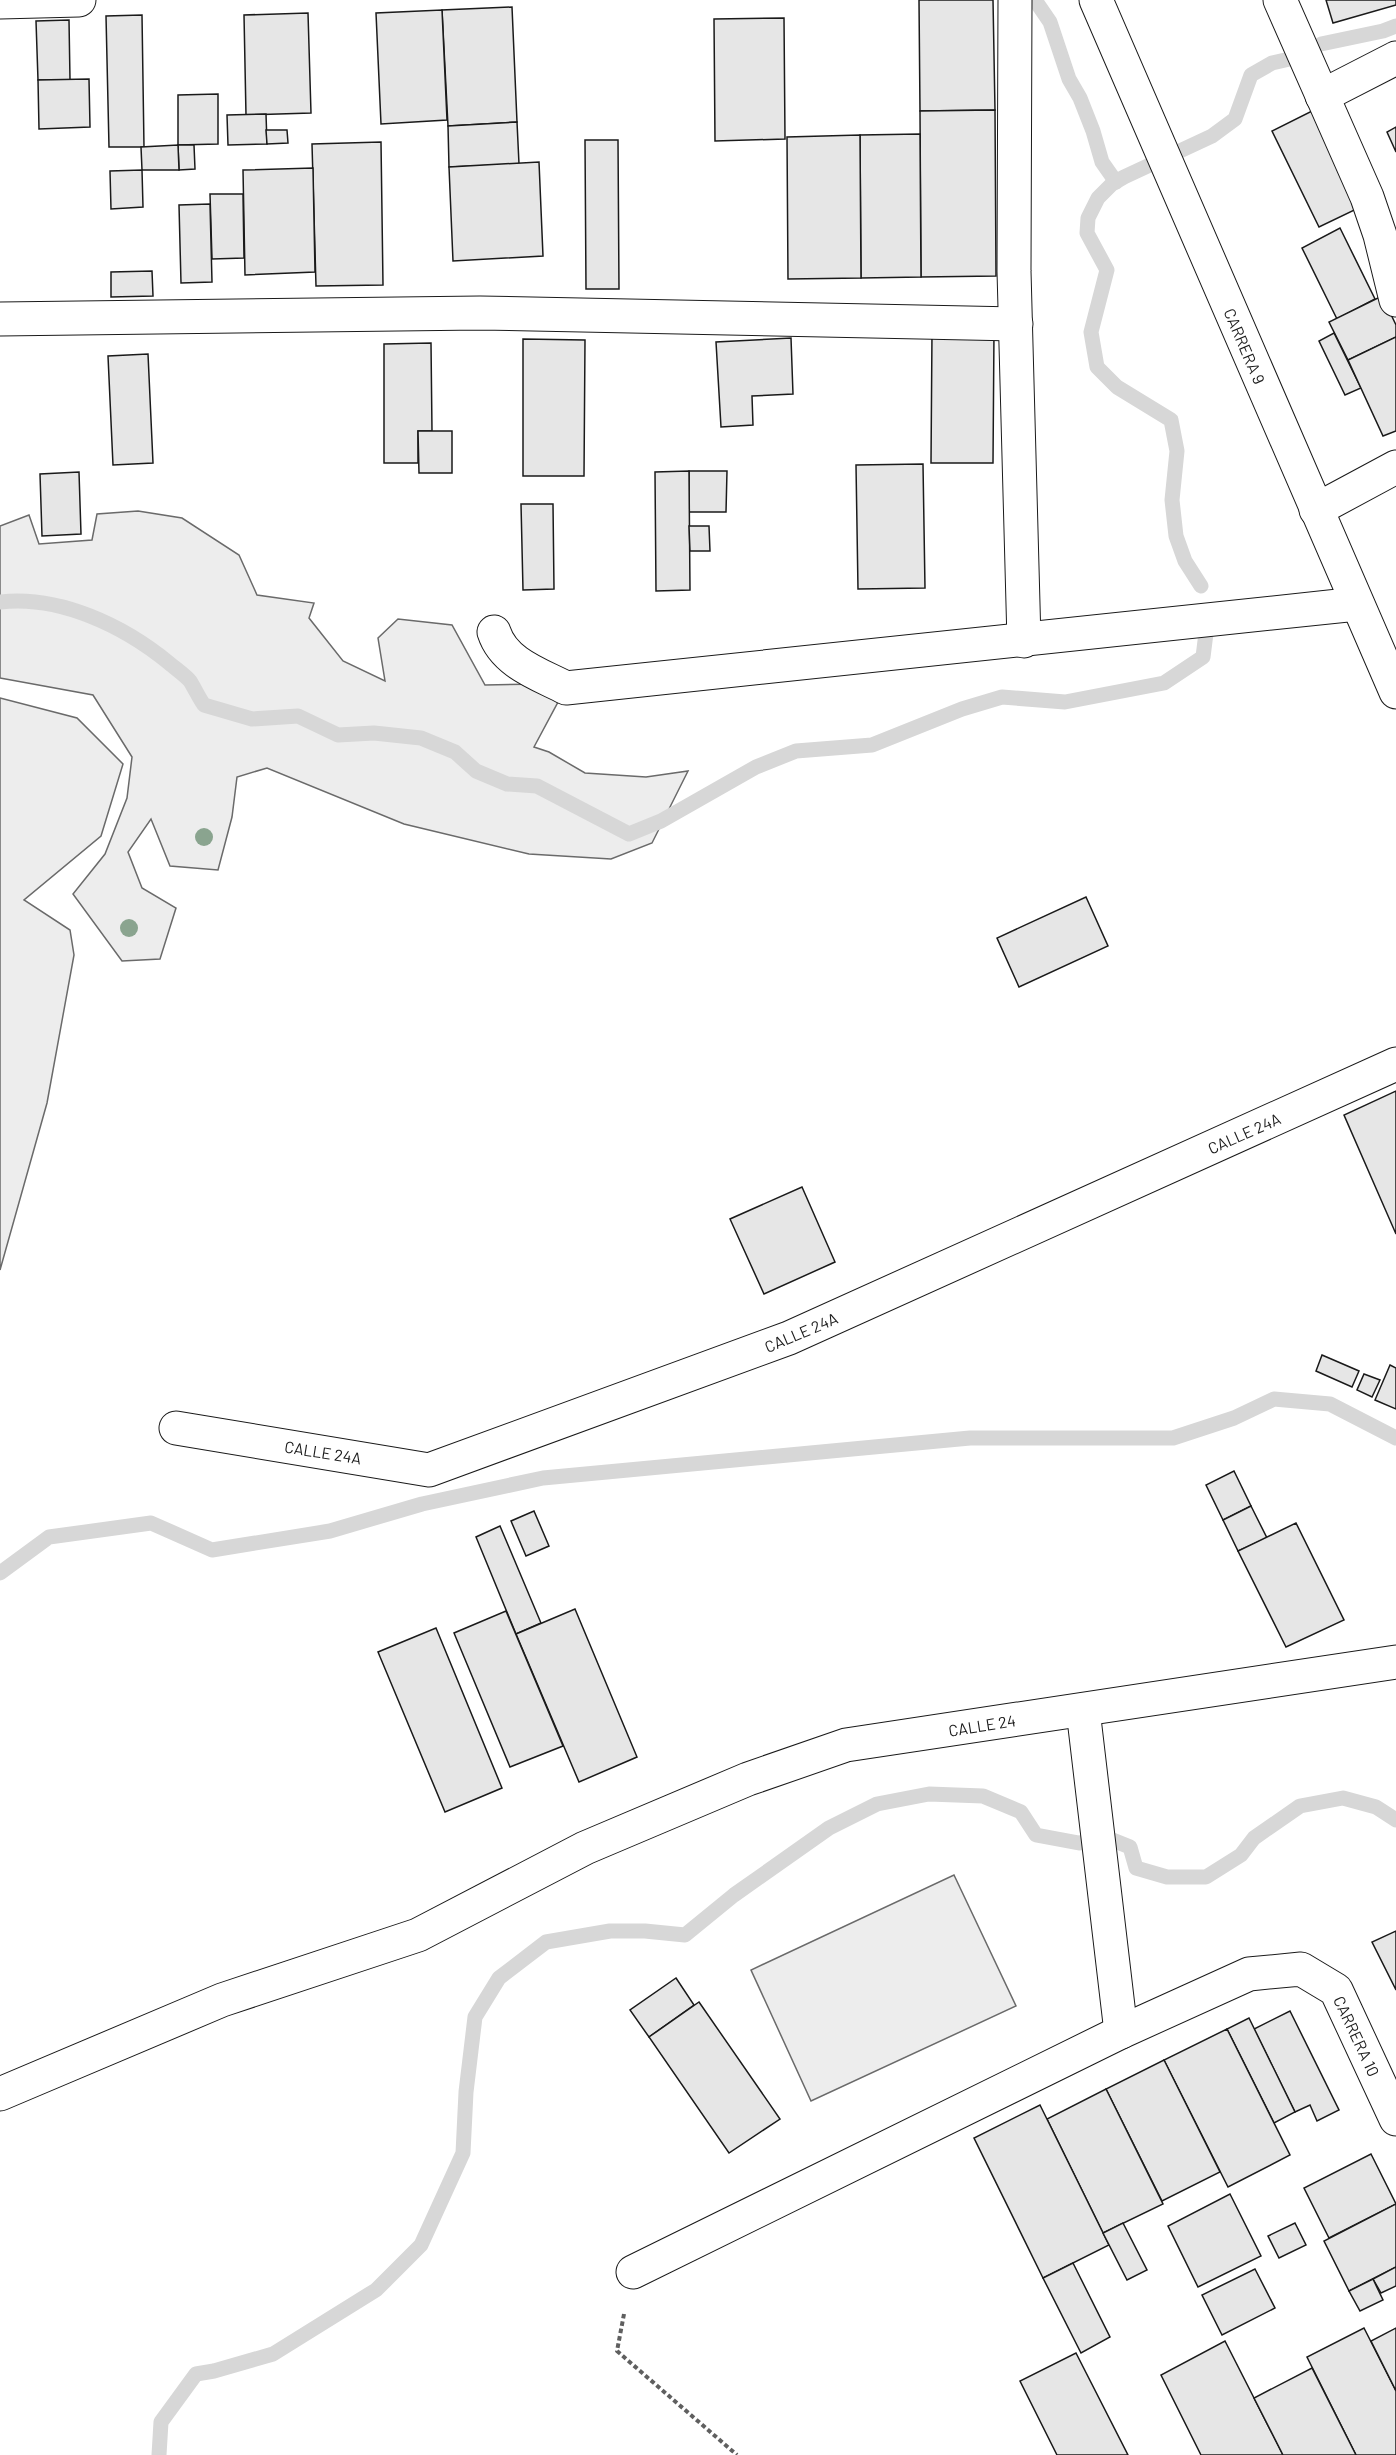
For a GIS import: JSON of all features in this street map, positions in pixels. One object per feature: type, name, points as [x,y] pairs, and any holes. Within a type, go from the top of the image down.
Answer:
[{"type":"main road","points":[[0,2],[79,0]]},
{"type":"main road","points":[[1015,0],[1016,324],[1024,641]]},
{"type":"main road","name":"CARRERA 9","points":[[1096,0],[1357,604],[1393,680]]},
{"type":"main road","points":[[1280,0],[1367,197],[1380,235],[1396,300]]},
{"type":"main road","points":[[1322,96],[1396,58]]},
{"type":"main road","points":[[0,319],[480,313],[1016,324]]},
{"type":"main road","points":[[1316,510],[1396,467]]},
{"type":"main road","points":[[494,633],[498,644],[517,663],[566,688],[1357,604]]},
{"type":"main road","name":"CALLE 24A","points":[[176,1428],[429,1470],[789,1338],[1396,1064]]},
{"type":"main road","name":"CALLE 24","points":[[0,2094],[222,2000],[418,1935],[585,1848],[748,1779],[846,1745],[1396,1662]]},
{"type":"main road","points":[[633,2272],[1121,2032],[1083,1710]]},
{"type":"main road","name":"CARRERA 10","points":[[1121,2032],[1249,1974],[1301,1969],[1336,1990],[1396,2119]]},
{"type":"path","points":[[633,2272],[617,2350],[737,2455]]},
{"type":"shaded area","points":[[138,511],[182,518],[239,555],[257,595],[314,603],[309,618],[343,661],[385,681],[378,638],[398,619],[452,625],[485,685],[541,684],[558,702],[534,747],[549,752],[585,773],[646,777],[688,771],[652,843],[611,859],[529,854],[404,824],[267,768],[237,777],[232,817],[218,870],[170,866],[151,819],[128,852],[142,888],[176,908],[160,959],[122,961],[73,894],[105,854],[127,798],[132,757],[93,695],[0,678],[0,526],[29,515],[39,544],[92,540],[97,514]]},
{"type":"shaded area","points":[[0,698],[77,718],[123,764],[101,836],[24,900],[70,930],[74,955],[47,1103],[0,1270]]},
{"type":"shaded area","points":[[954,1875],[1016,2006],[811,2101],[751,1970]]},
{"type":"building","points":[[919,0],[993,0],[995,110],[920,111]]},
{"type":"building","points":[[1326,0],[1396,0],[1396,5],[1333,23]]},
{"type":"building","points":[[512,7],[517,122],[448,126],[442,10]]},
{"type":"building","points":[[442,10],[447,120],[381,124],[376,13]]},
{"type":"building","points":[[308,13],[311,113],[246,115],[244,15]]},
{"type":"building","points":[[142,15],[144,147],[109,147],[106,16]]},
{"type":"building","points":[[784,18],[785,139],[715,141],[714,19]]},
{"type":"building","points":[[69,20],[70,80],[38,80],[36,21]]},
{"type":"building","points":[[89,79],[90,127],[39,129],[38,80]]},
{"type":"building","points":[[218,94],[218,144],[178,145],[178,95]]},
{"type":"building","points":[[1320,107],[1367,204],[1319,227],[1272,131]]},
{"type":"building","points":[[995,110],[996,276],[921,277],[920,111]]},
{"type":"building","points":[[266,114],[267,144],[228,145],[227,115]]},
{"type":"building","points":[[517,122],[519,164],[449,167],[448,126]]},
{"type":"building","points":[[1396,127],[1396,152],[1387,132]]},
{"type":"building","points":[[266,130],[287,130],[288,143],[267,144]]},
{"type":"building","points":[[920,134],[921,277],[861,278],[860,135]]},
{"type":"building","points":[[860,135],[861,278],[788,279],[787,137]]},
{"type":"building","points":[[585,140],[618,140],[619,289],[586,289]]},
{"type":"building","points":[[381,142],[383,285],[316,286],[312,144]]},
{"type":"building","points":[[178,145],[194,145],[195,169],[179,170]]},
{"type":"building","points":[[178,145],[179,170],[142,170],[141,147]]},
{"type":"building","points":[[539,162],[543,256],[453,261],[449,167]]},
{"type":"building","points":[[313,168],[315,272],[245,275],[243,170]]},
{"type":"building","points":[[142,170],[143,207],[111,209],[110,171]]},
{"type":"building","points":[[210,194],[243,194],[244,258],[212,259]]},
{"type":"building","points":[[210,204],[212,282],[181,283],[179,205]]},
{"type":"building","points":[[1340,228],[1375,299],[1337,319],[1302,248]]},
{"type":"building","points":[[152,271],[153,296],[111,297],[111,272]]},
{"type":"building","points":[[1382,296],[1396,325],[1396,337],[1348,360],[1329,322]]},
{"type":"building","points":[[994,331],[993,463],[931,463],[932,332]]},
{"type":"building","points":[[1334,333],[1361,388],[1345,395],[1319,341]]},
{"type":"building","points":[[1396,337],[1396,431],[1383,436],[1348,360]]},
{"type":"building","points":[[791,338],[793,394],[752,396],[753,425],[721,427],[716,342]]},
{"type":"building","points":[[523,339],[585,340],[584,476],[523,476]]},
{"type":"building","points":[[431,343],[432,431],[418,431],[418,463],[384,463],[384,344]]},
{"type":"building","points":[[148,354],[153,463],[113,465],[108,356]]},
{"type":"building","points":[[418,431],[452,431],[452,473],[419,473]]},
{"type":"building","points":[[923,464],[925,588],[858,589],[856,465]]},
{"type":"building","points":[[689,471],[727,471],[726,512],[689,512]]},
{"type":"building","points":[[689,471],[690,590],[656,591],[655,472]]},
{"type":"building","points":[[79,472],[81,534],[42,536],[40,474]]},
{"type":"building","points":[[521,504],[553,504],[554,589],[523,590]]},
{"type":"building","points":[[689,526],[709,526],[710,551],[690,551]]},
{"type":"building","points":[[1086,897],[1108,946],[1019,987],[997,938]]},
{"type":"building","points":[[1396,1091],[1396,1234],[1344,1115]]},
{"type":"building","points":[[802,1187],[835,1262],[764,1294],[730,1219]]},
{"type":"building","points":[[1322,1355],[1359,1371],[1352,1387],[1316,1371]]},
{"type":"building","points":[[1390,1365],[1396,1368],[1396,1409],[1375,1400]]},
{"type":"building","points":[[1364,1374],[1380,1380],[1372,1397],[1357,1390]]},
{"type":"building","points":[[1234,1471],[1251,1506],[1223,1520],[1206,1485]]},
{"type":"building","points":[[1251,1506],[1267,1538],[1238,1551],[1223,1520]]},
{"type":"building","points":[[534,1511],[549,1546],[526,1556],[511,1521]]},
{"type":"building","points":[[1296,1523],[1344,1620],[1286,1647],[1238,1551]]},
{"type":"building","points":[[500,1526],[541,1623],[516,1634],[476,1537]]},
{"type":"building","points":[[575,1609],[637,1757],[579,1782],[516,1634]]},
{"type":"building","points":[[506,1611],[563,1746],[510,1767],[454,1633]]},
{"type":"building","points":[[436,1628],[502,1788],[445,1812],[378,1652]]},
{"type":"building","points":[[1396,1931],[1396,1990],[1372,1942]]},
{"type":"building","points":[[676,1978],[694,2005],[649,2037],[630,2010]]},
{"type":"building","points":[[699,2002],[780,2119],[729,2153],[649,2037]]},
{"type":"building","points":[[1290,2011],[1339,2110],[1317,2121],[1310,2105],[1295,2112],[1254,2029]]},
{"type":"building","points":[[1249,2018],[1295,2112],[1274,2123],[1227,2029]]},
{"type":"building","points":[[1227,2029],[1290,2155],[1228,2187],[1164,2060]]},
{"type":"building","points":[[1164,2060],[1220,2172],[1162,2201],[1106,2089]]},
{"type":"building","points":[[1106,2089],[1163,2204],[1103,2233],[1047,2119]]},
{"type":"building","points":[[1040,2105],[1109,2245],[1043,2278],[974,2138]]},
{"type":"building","points":[[1371,2154],[1396,2204],[1329,2238],[1304,2188]]},
{"type":"building","points":[[1230,2194],[1261,2256],[1198,2287],[1168,2226]]},
{"type":"building","points":[[1396,2204],[1396,2267],[1349,2291],[1324,2241]]},
{"type":"building","points":[[1123,2223],[1147,2270],[1127,2280],[1103,2233]]},
{"type":"building","points":[[1295,2223],[1306,2245],[1279,2258],[1268,2236]]},
{"type":"building","points":[[1073,2263],[1110,2337],[1081,2353],[1043,2278]]},
{"type":"building","points":[[1396,2267],[1396,2286],[1381,2293],[1373,2279]]},
{"type":"building","points":[[1255,2269],[1275,2308],[1222,2335],[1202,2295]]},
{"type":"building","points":[[1373,2279],[1383,2300],[1360,2311],[1349,2291]]},
{"type":"building","points":[[1364,2328],[1396,2391],[1396,2455],[1356,2455],[1307,2357]]},
{"type":"building","points":[[1396,2328],[1396,2391],[1371,2341]]},
{"type":"building","points":[[1225,2341],[1283,2455],[1201,2455],[1161,2375]]},
{"type":"building","points":[[1076,2353],[1128,2455],[1057,2455],[1020,2381]]},
{"type":"building","points":[[1312,2368],[1356,2455],[1283,2455],[1254,2398]]},
{"type":"waterway","points":[[1037,3],[1050,22],[1069,79],[1080,98],[1093,131],[1102,162],[1116,182]]},
{"type":"waterway","points":[[1321,44],[1383,31],[1396,26]]},
{"type":"waterway","points":[[1201,586],[1185,561],[1176,536],[1172,500],[1177,451],[1171,420],[1117,387],[1097,367],[1091,332],[1107,270],[1087,233],[1088,218],[1098,198],[1112,184],[1212,136],[1235,119],[1251,75],[1272,63],[1294,58]]},
{"type":"waterway","points":[[0,602],[45,603],[68,608],[112,626],[151,649],[183,674],[190,681],[204,705],[252,719],[298,716],[338,735],[374,733],[421,738],[455,752],[476,771],[507,784],[537,786],[629,834],[661,821],[756,767],[796,751],[872,745],[962,709],[1002,697],[1065,702],[1164,683],[1203,657],[1206,633]]},
{"type":"waterway","points":[[0,1573],[49,1537],[151,1523],[212,1550],[330,1531],[422,1504],[543,1478],[970,1438],[1173,1438],[1234,1418],[1274,1399],[1330,1404],[1396,1438]]},
{"type":"waterway","points":[[159,2455],[161,2422],[196,2374],[273,2354],[376,2290],[421,2245],[463,2153],[466,2092],[475,2017],[499,1978],[546,1942],[610,1931],[645,1931],[685,1935],[734,1895],[829,1828],[877,1804],[929,1794],[983,1796],[1021,1812],[1036,1835],[1079,1843],[1110,1839],[1130,1847],[1136,1868],[1167,1877],[1206,1877],[1241,1855],[1254,1838],[1300,1806],[1343,1798],[1376,1807],[1396,1820]]}]
